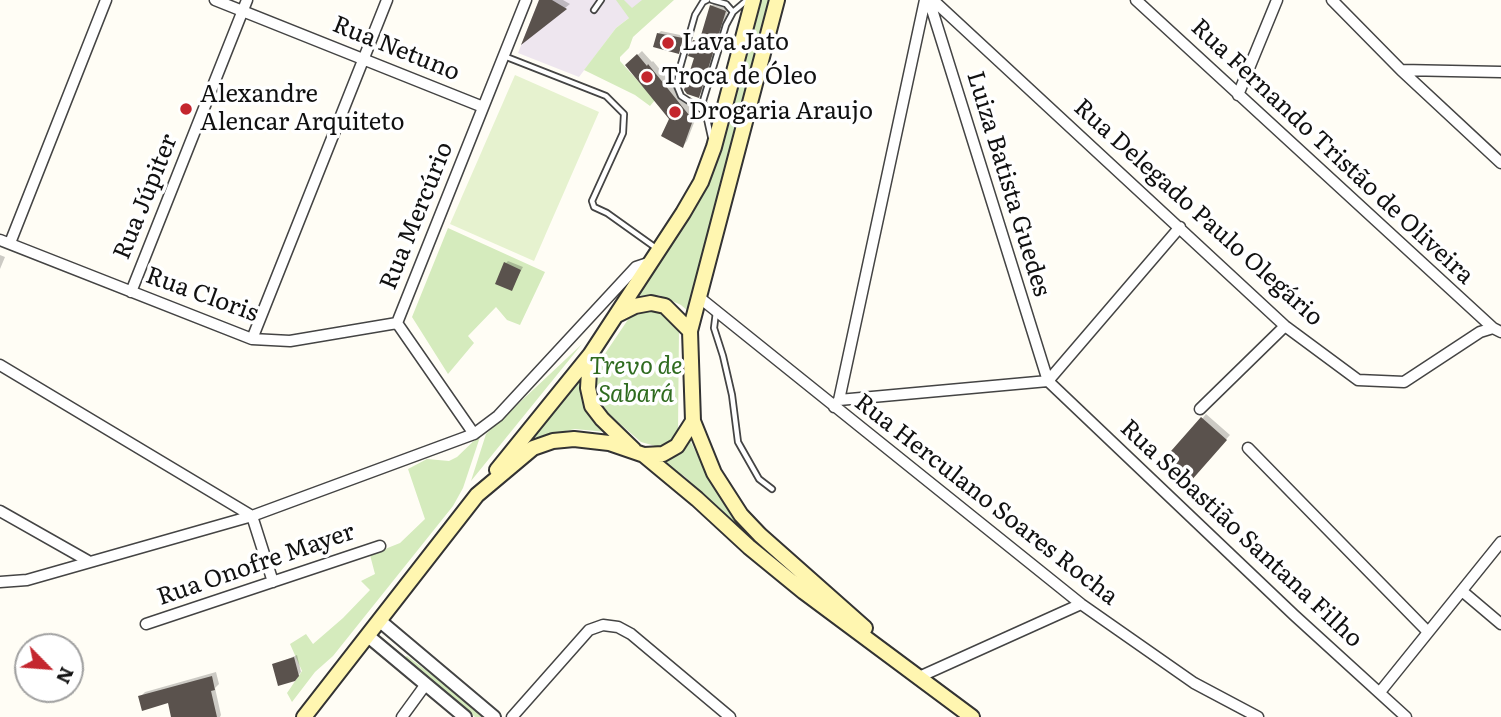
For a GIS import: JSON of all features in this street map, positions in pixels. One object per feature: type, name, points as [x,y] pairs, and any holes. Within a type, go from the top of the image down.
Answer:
[{"type":"main road","points":[[304,717],[590,355],[655,256],[701,182],[714,147],[753,0]]},
{"type":"main road","points":[[777,0],[690,331],[693,421],[714,473],[741,515],[760,535],[860,621],[881,648]]},
{"type":"main road","points":[[617,315],[635,306],[651,303],[665,306],[690,331]]},
{"type":"main road","points":[[590,355],[588,388],[592,406],[602,419],[804,592],[972,717]]},
{"type":"main road","points":[[477,495],[533,448],[553,441],[574,439],[609,443],[641,454],[663,454],[677,446],[693,421]]},
{"type":"street","points":[[5,242],[106,0]]},
{"type":"street","name":"Rua Netuno","points":[[215,0],[483,107]]},
{"type":"street","name":"Rua Júpiter","points":[[131,292],[247,0]]},
{"type":"street","points":[[252,339],[387,0]]},
{"type":"street","name":"Rua Mercúrio","points":[[474,435],[397,323],[526,0]]},
{"type":"street","points":[[929,0],[837,404],[1048,381],[1180,228]]},
{"type":"street","name":"Rua Delegado Paulo Olegário","points":[[929,0],[1285,326],[1359,380],[1404,382],[1480,332],[1497,330]]},
{"type":"street","name":"Luiza Batista Guedes","points":[[929,0],[1048,381]]},
{"type":"street","name":"Rua Fernando Tristão de Oliveira","points":[[1136,0],[1497,330]]},
{"type":"street","points":[[1238,95],[1278,0]]},
{"type":"street","points":[[1332,0],[1401,70],[1501,163]]},
{"type":"street","points":[[1401,70],[1501,72]]},
{"type":"street","name":"Rua Cloris","points":[[5,242],[252,339],[290,341],[397,323]]},
{"type":"street","points":[[0,582],[27,580],[252,516],[474,435],[498,416],[636,267],[655,256]]},
{"type":"street","name":"Rua Herculano Soares Rocha","points":[[699,298],[837,404],[1081,604],[1194,683],[1258,717]]},
{"type":"street","points":[[1200,409],[1285,326]]},
{"type":"street","points":[[0,365],[252,516],[273,582]]},
{"type":"street","name":"Rua Sebastião Santana Filho","points":[[1048,381],[1294,615],[1406,717]]},
{"type":"street","points":[[1248,448],[1428,632]]},
{"type":"street","points":[[0,510],[90,562]]},
{"type":"street","points":[[1380,692],[1501,542]]},
{"type":"street","name":"Rua Onofre Mayer","points":[[146,624],[380,546]]},
{"type":"street","points":[[1462,591],[1501,624]]},
{"type":"street","points":[[919,677],[1081,604]]},
{"type":"street","points":[[380,621],[494,717]]},
{"type":"street","points":[[512,717],[589,630],[603,625],[618,627],[631,634],[730,717]]},
{"type":"street","points":[[369,636],[465,717]]},
{"type":"street","points":[[402,717],[426,684]]},
{"type":"lane","points":[[594,10],[601,0]]},
{"type":"lane","points":[[704,111],[681,96],[677,86],[695,15],[707,0]]},
{"type":"lane","points":[[712,0],[726,4],[733,12]]},
{"type":"lane","points":[[714,147],[703,101],[726,25],[733,12],[747,0]]},
{"type":"lane","points":[[504,56],[606,96],[624,114],[623,133],[592,201],[594,207],[616,219],[655,256]]},
{"type":"lane","points":[[716,312],[714,328],[732,395],[738,442],[759,478],[772,489]]},
{"type":"shaded area","points":[[539,0],[652,0],[616,28],[579,77],[518,53]]},
{"type":"green space","points":[[616,0],[624,0],[632,8],[642,0],[674,0],[633,37],[629,48],[620,57],[620,61],[655,100],[650,106],[635,95],[584,70],[616,28],[629,18]]},
{"type":"green space","points":[[762,0],[769,0],[728,169],[689,312],[681,305],[659,295],[637,296],[707,188],[717,163]]},
{"type":"green space","points":[[515,75],[599,112],[534,261],[450,224]]},
{"type":"green space","points":[[448,228],[545,272],[520,325],[507,320],[496,307],[468,336],[474,343],[448,374],[412,317]]},
{"type":"green space","name":"Trevo de Sabará","points":[[650,308],[665,312],[679,329],[678,431],[672,442],[659,447],[641,442],[619,423],[604,409],[595,388],[598,364],[629,318]]},
{"type":"green space","points":[[582,344],[471,481],[486,434]]},
{"type":"green space","points":[[580,379],[586,407],[606,432],[575,429],[528,439]]},
{"type":"green space","points":[[481,434],[463,488],[453,506],[333,656],[315,672],[292,702],[287,693],[302,671],[290,644],[306,634],[313,644],[343,618],[370,590],[361,581],[375,574],[370,555],[400,543],[425,519],[408,469],[427,459],[449,461],[457,457]]},
{"type":"green space","points":[[690,440],[707,475],[733,516],[854,622],[774,559],[684,476],[661,461],[679,455]]},
{"type":"green space","points":[[405,657],[483,717],[475,717]]},
{"type":"building","points":[[539,0],[552,0],[567,9],[521,45]]},
{"type":"building","points":[[710,5],[726,11],[699,98],[687,94],[684,90],[694,58],[688,56],[693,40],[699,42]]},
{"type":"building","name":"Lava Jato","points":[[657,33],[683,38],[679,54],[653,47]]},
{"type":"building","points":[[637,54],[693,120],[683,148],[661,136],[669,119],[625,65]]},
{"type":"building","points":[[504,262],[521,270],[512,291],[495,284]]},
{"type":"building","points":[[1201,417],[1227,440],[1190,482],[1164,459]]},
{"type":"building","points":[[294,657],[299,676],[295,681],[278,686],[272,664]]},
{"type":"building","points":[[212,676],[215,690],[211,691],[217,717],[171,717],[168,703],[142,711],[138,696]]},
{"type":"place","name":"Lava Jato","points":[[668,43]]},
{"type":"place","name":"Troca de Óleo","points":[[647,77]]},
{"type":"place","name":"Alexandre Alencar Arquiteto","points":[[186,109]]},
{"type":"place","name":"Drogaria Araujo","points":[[675,112]]}]
